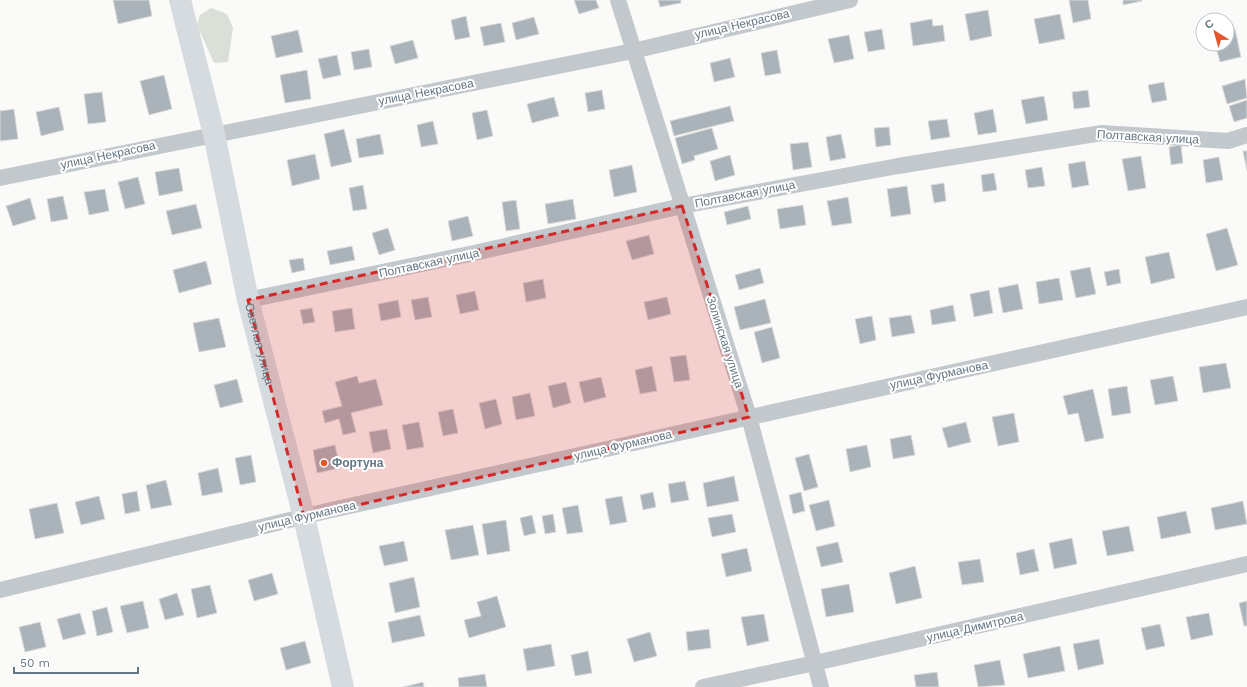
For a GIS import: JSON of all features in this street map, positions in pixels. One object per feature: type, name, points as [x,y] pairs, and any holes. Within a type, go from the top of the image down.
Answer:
[{"type":"main road","name":"Светлая улица","points":[[180,0],[214,134],[248,300],[304,517],[343,687]]},
{"type":"street","name":"Золинская улица","points":[[618,0],[749,417],[821,687]]},
{"type":"street","name":"улица Некрасова","points":[[0,178],[633,51],[821,3],[850,0]]},
{"type":"street","name":"Полтавская улица","points":[[248,300],[474,254],[682,206],[898,166],[1102,133],[1228,141],[1247,135]]},
{"type":"street","name":"улица Фурманова","points":[[0,590],[304,517],[1247,307]]},
{"type":"street","name":"улица Димитрова","points":[[703,687],[815,663],[1247,564]]},
{"type":"highlighted area","points":[[682,206],[749,417],[304,517],[248,300]]},
{"type":"shaded area","points":[[211,8],[227,14],[233,28],[228,62],[214,63],[197,25],[200,15]]},
{"type":"building","points":[[113,0],[149,0],[152,16],[118,24]]},
{"type":"building","points":[[574,0],[596,0],[599,8],[579,14]]},
{"type":"building","points":[[658,0],[681,0],[681,3],[660,7]]},
{"type":"building","points":[[1069,0],[1088,0],[1091,19],[1073,23]]},
{"type":"building","points":[[1123,0],[1142,0],[1142,1],[1123,5]]},
{"type":"building","points":[[988,10],[992,36],[970,41],[965,14]]},
{"type":"building","points":[[1060,14],[1065,39],[1039,44],[1034,19]]},
{"type":"building","points":[[466,16],[470,37],[455,40],[451,20]]},
{"type":"building","points":[[534,17],[539,34],[516,40],[512,23]]},
{"type":"building","points":[[932,19],[933,26],[943,25],[945,41],[913,46],[910,23]]},
{"type":"building","points":[[501,23],[505,42],[484,46],[480,27]]},
{"type":"building","points":[[882,29],[885,49],[868,52],[864,32]]},
{"type":"building","points":[[1235,29],[1241,57],[1220,62],[1217,52],[1235,52]]},
{"type":"building","points":[[298,30],[303,52],[276,58],[271,36]]},
{"type":"building","points":[[849,35],[854,59],[834,63],[828,39]]},
{"type":"building","points":[[413,40],[418,58],[395,64],[390,46]]},
{"type":"building","points":[[369,49],[372,67],[354,70],[351,52]]},
{"type":"building","points":[[777,50],[781,73],[765,76],[761,53]]},
{"type":"building","points":[[337,55],[341,75],[323,79],[318,59]]},
{"type":"building","points":[[730,58],[735,77],[714,82],[710,63]]},
{"type":"building","points":[[307,70],[311,99],[285,103],[280,75]]},
{"type":"building","points":[[164,75],[172,109],[149,115],[140,81]]},
{"type":"building","points":[[1245,79],[1247,98],[1227,104],[1222,86]]},
{"type":"building","points":[[1164,82],[1167,100],[1152,103],[1148,85]]},
{"type":"building","points":[[602,90],[605,109],[588,112],[585,93]]},
{"type":"building","points":[[1088,90],[1090,107],[1074,109],[1072,92]]},
{"type":"building","points":[[102,92],[106,122],[88,124],[84,94]]},
{"type":"building","points":[[1044,96],[1048,120],[1026,124],[1021,100]]},
{"type":"building","points":[[554,97],[559,116],[532,123],[527,104]]},
{"type":"building","points":[[1247,100],[1247,118],[1234,122],[1229,106]]},
{"type":"building","points":[[730,106],[734,121],[674,136],[670,121]]},
{"type":"building","points":[[59,107],[64,130],[41,136],[36,112]]},
{"type":"building","points":[[14,109],[18,139],[0,141],[0,111]]},
{"type":"building","points":[[993,109],[997,132],[978,135],[974,113]]},
{"type":"building","points":[[487,110],[493,136],[477,140],[472,113]]},
{"type":"building","points":[[947,119],[950,137],[931,140],[928,121]]},
{"type":"building","points":[[433,121],[438,144],[421,147],[417,125]]},
{"type":"building","points":[[889,127],[891,145],[876,147],[874,128]]},
{"type":"building","points":[[712,128],[718,149],[694,156],[695,160],[682,164],[675,138]]},
{"type":"building","points":[[344,129],[352,162],[331,167],[324,134]]},
{"type":"building","points":[[380,134],[384,154],[359,158],[356,139]]},
{"type":"building","points":[[841,134],[846,158],[830,161],[826,137]]},
{"type":"building","points":[[808,142],[812,167],[793,170],[790,144]]},
{"type":"building","points":[[1181,145],[1183,163],[1171,165],[1169,147]]},
{"type":"building","points":[[1243,151],[1247,151],[1247,171]]},
{"type":"building","points":[[315,154],[320,179],[292,186],[287,160]]},
{"type":"building","points":[[730,155],[735,175],[715,181],[710,161]]},
{"type":"building","points":[[1141,156],[1146,188],[1128,191],[1122,159]]},
{"type":"building","points":[[1219,157],[1223,180],[1206,183],[1203,160]]},
{"type":"building","points":[[1085,161],[1089,185],[1072,188],[1068,164]]},
{"type":"building","points":[[632,165],[637,192],[614,197],[609,170]]},
{"type":"building","points":[[1042,167],[1045,186],[1028,188],[1025,170]]},
{"type":"building","points":[[179,168],[183,191],[159,196],[155,172]]},
{"type":"building","points":[[994,173],[997,190],[983,192],[981,175]]},
{"type":"building","points":[[138,177],[145,204],[125,209],[118,182]]},
{"type":"building","points":[[944,183],[946,201],[934,203],[931,185]]},
{"type":"building","points":[[363,185],[367,209],[353,211],[349,188]]},
{"type":"building","points":[[907,186],[911,214],[891,217],[887,189]]},
{"type":"building","points":[[105,189],[109,211],[89,215],[84,192]]},
{"type":"building","points":[[63,196],[68,219],[51,222],[47,199]]},
{"type":"building","points":[[848,197],[852,223],[832,226],[827,201]]},
{"type":"building","points":[[30,198],[36,219],[13,226],[6,206]]},
{"type":"building","points":[[573,199],[576,219],[548,224],[545,204]]},
{"type":"building","points":[[516,200],[520,229],[506,231],[502,202]]},
{"type":"building","points":[[196,204],[202,228],[172,235],[166,211]]},
{"type":"building","points":[[803,205],[806,225],[780,229],[777,209]]},
{"type":"building","points":[[748,206],[751,219],[727,225],[724,212]]},
{"type":"building","points":[[468,216],[473,236],[452,241],[448,221]]},
{"type":"building","points":[[388,228],[395,250],[379,255],[372,233]]},
{"type":"building","points":[[1227,228],[1238,265],[1216,271],[1206,234]]},
{"type":"building","points":[[649,235],[654,254],[632,260],[626,241]]},
{"type":"building","points":[[352,246],[355,260],[330,265],[327,251]]},
{"type":"building","points":[[1169,252],[1175,278],[1151,284],[1145,257]]},
{"type":"building","points":[[303,258],[305,270],[292,273],[289,260]]},
{"type":"building","points":[[206,261],[212,284],[179,293],[173,270]]},
{"type":"building","points":[[1090,267],[1096,294],[1076,298],[1070,271]]},
{"type":"building","points":[[760,268],[764,283],[739,290],[735,275]]},
{"type":"building","points":[[1119,269],[1121,283],[1107,286],[1104,272]]},
{"type":"building","points":[[1059,278],[1063,300],[1039,304],[1036,282]]},
{"type":"building","points":[[543,279],[546,298],[526,302],[523,283]]},
{"type":"building","points":[[1018,284],[1023,309],[1003,313],[998,288]]},
{"type":"building","points":[[989,290],[993,313],[974,317],[970,294]]},
{"type":"building","points":[[475,291],[479,310],[460,314],[456,295]]},
{"type":"building","points":[[428,297],[432,317],[415,320],[411,300]]},
{"type":"building","points":[[667,297],[671,314],[648,320],[644,302]]},
{"type":"building","points":[[765,299],[771,323],[740,330],[734,307]]},
{"type":"building","points":[[398,300],[401,317],[381,321],[378,304]]},
{"type":"building","points":[[953,305],[956,321],[932,325],[930,310]]},
{"type":"building","points":[[312,308],[315,322],[303,324],[300,310]]},
{"type":"building","points":[[352,308],[355,329],[335,332],[332,311]]},
{"type":"building","points":[[911,315],[915,333],[892,337],[889,318]]},
{"type":"building","points":[[872,316],[876,340],[860,344],[855,319]]},
{"type":"building","points":[[219,318],[226,347],[199,352],[193,323]]},
{"type":"building","points":[[772,327],[780,358],[762,363],[754,332]]},
{"type":"building","points":[[686,355],[690,380],[674,382],[670,357]]},
{"type":"building","points":[[1226,363],[1231,388],[1203,393],[1199,367]]},
{"type":"building","points":[[652,366],[657,391],[640,394],[635,370]]},
{"type":"building","points":[[357,376],[359,383],[376,379],[383,405],[351,413],[356,432],[343,435],[339,419],[325,423],[322,411],[342,406],[335,382]]},
{"type":"building","points":[[1173,376],[1178,401],[1155,405],[1150,380]]},
{"type":"building","points":[[601,377],[606,397],[584,403],[579,382]]},
{"type":"building","points":[[237,379],[243,402],[220,408],[214,385]]},
{"type":"building","points":[[566,382],[571,403],[553,408],[548,386]]},
{"type":"building","points":[[1127,386],[1131,413],[1112,416],[1108,389]]},
{"type":"building","points":[[1093,389],[1104,438],[1085,442],[1078,413],[1068,415],[1063,396]]},
{"type":"building","points":[[530,393],[535,416],[516,420],[512,397]]},
{"type":"building","points":[[496,399],[502,424],[485,429],[479,403]]},
{"type":"building","points":[[453,409],[458,433],[443,436],[438,412]]},
{"type":"building","points":[[1014,413],[1019,442],[998,446],[992,417]]},
{"type":"building","points":[[419,422],[424,447],[407,450],[402,425]]},
{"type":"building","points":[[966,422],[971,442],[948,448],[942,428]]},
{"type":"building","points":[[387,429],[391,449],[373,453],[369,432]]},
{"type":"building","points":[[911,435],[915,455],[893,459],[890,439]]},
{"type":"building","points":[[335,445],[340,468],[317,473],[313,450]]},
{"type":"building","points":[[867,445],[871,467],[850,472],[846,449]]},
{"type":"building","points":[[809,454],[818,487],[804,491],[795,458]]},
{"type":"building","points":[[251,455],[256,482],[240,485],[235,458]]},
{"type":"building","points":[[218,468],[223,492],[202,496],[198,473]]},
{"type":"building","points":[[734,476],[739,501],[707,507],[703,483]]},
{"type":"building","points":[[166,480],[172,505],[151,509],[146,485]]},
{"type":"building","points":[[685,481],[689,500],[671,503],[668,484]]},
{"type":"building","points":[[137,491],[140,511],[125,514],[122,494]]},
{"type":"building","points":[[653,492],[656,507],[643,510],[640,495]]},
{"type":"building","points":[[801,492],[805,511],[793,514],[789,495]]},
{"type":"building","points":[[99,496],[105,519],[81,525],[75,502]]},
{"type":"building","points":[[622,496],[627,522],[610,525],[605,499]]},
{"type":"building","points":[[829,500],[835,526],[816,531],[809,505]]},
{"type":"building","points":[[1243,501],[1247,524],[1215,530],[1211,508]]},
{"type":"building","points":[[57,503],[64,533],[35,539],[29,509]]},
{"type":"building","points":[[578,505],[583,532],[567,534],[562,508]]},
{"type":"building","points":[[1186,511],[1191,533],[1161,539],[1157,517]]},
{"type":"building","points":[[553,514],[556,532],[545,534],[542,516]]},
{"type":"building","points":[[732,514],[736,532],[712,537],[708,518]]},
{"type":"building","points":[[532,515],[536,533],[524,536],[520,518]]},
{"type":"building","points":[[506,520],[510,551],[487,555],[482,524]]},
{"type":"building","points":[[473,525],[479,555],[451,560],[445,530]]},
{"type":"building","points":[[1129,526],[1134,551],[1107,556],[1102,531]]},
{"type":"building","points":[[1072,538],[1077,564],[1054,569],[1049,543]]},
{"type":"building","points":[[404,541],[408,561],[384,566],[379,546]]},
{"type":"building","points":[[838,542],[843,562],[821,567],[816,547]]},
{"type":"building","points":[[747,548],[752,571],[726,577],[721,554]]},
{"type":"building","points":[[1034,549],[1039,571],[1020,575],[1016,553]]},
{"type":"building","points":[[980,559],[984,582],[962,585],[958,562]]},
{"type":"building","points":[[915,566],[922,598],[896,604],[889,573]]},
{"type":"building","points":[[272,573],[278,594],[254,601],[248,580]]},
{"type":"building","points":[[414,577],[420,607],[395,613],[389,583]]},
{"type":"building","points":[[849,584],[854,612],[826,617],[821,589]]},
{"type":"building","points":[[210,585],[217,613],[197,618],[191,589]]},
{"type":"building","points":[[177,593],[184,615],[165,620],[159,599]]},
{"type":"building","points":[[497,596],[506,627],[469,638],[464,620],[481,616],[477,602]]},
{"type":"building","points":[[143,601],[149,628],[127,633],[120,606]]},
{"type":"building","points":[[1247,601],[1247,626],[1244,626],[1239,603]]},
{"type":"building","points":[[107,607],[113,632],[97,636],[92,611]]},
{"type":"building","points":[[80,613],[86,634],[63,640],[57,619]]},
{"type":"building","points":[[1209,613],[1213,635],[1191,640],[1186,617]]},
{"type":"building","points":[[764,614],[769,641],[747,646],[741,617]]},
{"type":"building","points":[[420,615],[425,636],[392,643],[388,622]]},
{"type":"building","points":[[40,622],[46,647],[25,652],[19,627]]},
{"type":"building","points":[[1160,624],[1165,646],[1146,650],[1141,628]]},
{"type":"building","points":[[709,629],[711,648],[688,651],[686,632]]},
{"type":"building","points":[[650,632],[657,656],[634,662],[627,639]]},
{"type":"building","points":[[1099,639],[1104,664],[1078,670],[1073,644]]},
{"type":"building","points":[[305,641],[311,663],[286,670],[280,648]]},
{"type":"building","points":[[551,644],[555,666],[527,671],[523,649]]},
{"type":"building","points":[[1060,646],[1065,671],[1028,678],[1023,654]]},
{"type":"building","points":[[588,651],[592,673],[575,676],[571,655]]},
{"type":"building","points":[[1000,660],[1005,685],[978,687],[974,665]]},
{"type":"building","points":[[937,672],[939,687],[916,687],[914,675]]},
{"type":"building","points":[[485,674],[487,687],[459,687],[458,678]]},
{"type":"building","points":[[423,682],[424,687],[403,687]]},
{"type":"place","name":"Фортуна","points":[[324,463]]}]
